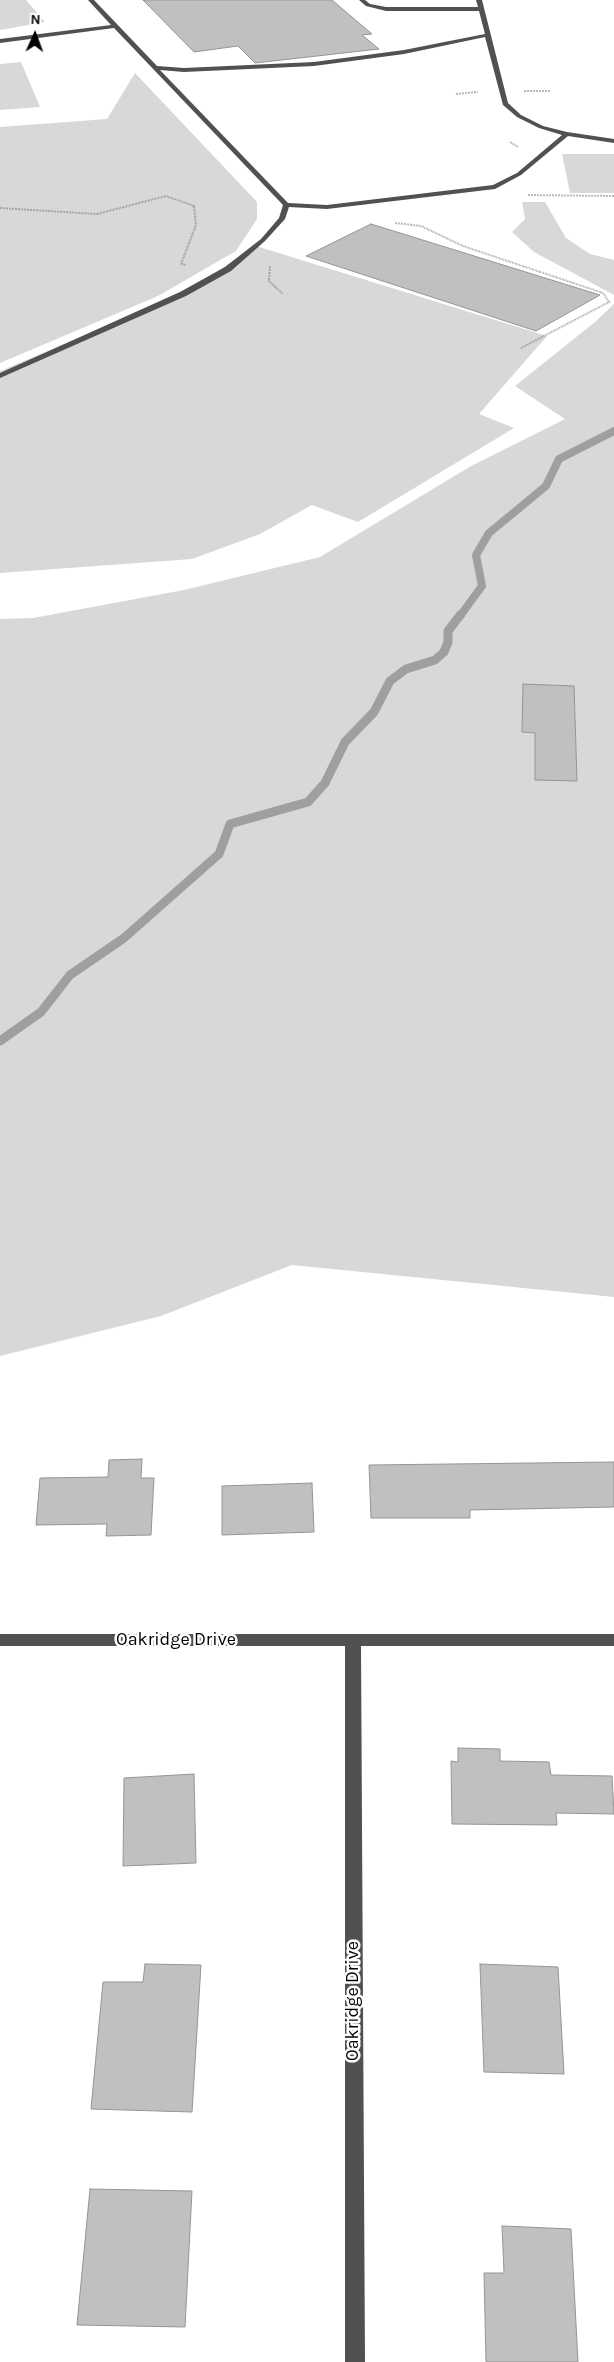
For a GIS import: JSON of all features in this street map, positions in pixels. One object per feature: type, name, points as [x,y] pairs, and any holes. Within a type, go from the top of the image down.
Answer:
[{"type":"street","points":[[90,0],[286,205],[327,207],[495,187],[519,174],[567,134]]},
{"type":"street","points":[[362,0],[368,4],[386,8],[481,9]]},
{"type":"street","points":[[479,0],[505,104],[529,122],[567,134],[614,141]]},
{"type":"street","points":[[0,41],[115,26]]},
{"type":"street","points":[[153,67],[184,70],[314,64],[404,52],[487,35]]},
{"type":"street","points":[[0,376],[183,294],[228,269],[263,240],[282,220],[286,205]]},
{"type":"street","name":"Oakridge Drive","points":[[0,1640],[614,1640]]},
{"type":"street","name":"Oakridge Drive","points":[[353,1640],[355,2362]]},
{"type":"path","points":[[521,195],[614,196]]},
{"type":"path","points":[[0,208],[97,214],[166,196],[194,206],[196,225],[181,264],[188,266]]},
{"type":"path","points":[[395,223],[421,226],[463,246],[603,294],[609,302],[521,348]]},
{"type":"path","points":[[271,264],[268,270],[269,281],[283,294]]},
{"type":"shaded area","points":[[0,0],[26,0],[45,22],[0,30]]},
{"type":"shaded area","points":[[21,62],[40,107],[0,110],[0,64]]},
{"type":"shaded area","points":[[135,73],[257,202],[257,219],[236,251],[158,296],[0,363],[0,127],[107,119]]},
{"type":"shaded area","points":[[562,154],[614,154],[614,193],[570,193]]},
{"type":"shaded area","points":[[522,202],[545,202],[566,238],[590,254],[614,260],[614,295],[534,252],[512,232],[525,219]]},
{"type":"shaded area","points":[[256,246],[547,336],[479,414],[514,428],[358,522],[312,505],[260,534],[192,559],[0,573],[0,371],[183,294]]},
{"type":"shaded area","points":[[614,304],[614,1297],[292,1265],[161,1316],[0,1356],[0,619],[33,618],[184,590],[320,557],[471,466],[565,419],[515,386],[595,322]]},
{"type":"building","points":[[143,0],[332,0],[372,34],[362,35],[379,49],[255,63],[238,46],[194,52]]},
{"type":"building","points":[[371,224],[600,295],[536,331],[306,256]]},
{"type":"building","points":[[523,684],[574,686],[577,781],[535,780],[535,733],[522,732]]},
{"type":"building","points":[[142,1459],[141,1478],[154,1478],[151,1535],[106,1536],[107,1524],[36,1525],[40,1478],[108,1477],[109,1460]]},
{"type":"building","points":[[614,1462],[614,1507],[470,1510],[470,1518],[371,1518],[369,1465]]},
{"type":"building","points":[[312,1483],[314,1532],[222,1535],[222,1486]]},
{"type":"building","points":[[458,1748],[500,1749],[500,1761],[549,1762],[551,1775],[612,1776],[614,1814],[556,1813],[557,1825],[452,1824],[451,1761],[458,1762]]},
{"type":"building","points":[[194,1774],[196,1863],[123,1866],[124,1778]]},
{"type":"building","points":[[145,1964],[201,1965],[192,2112],[91,2109],[103,1982],[143,1982]]},
{"type":"building","points":[[480,1964],[558,1967],[564,2074],[484,2072]]},
{"type":"building","points":[[90,2189],[192,2191],[185,2327],[77,2325]]},
{"type":"building","points":[[502,2226],[571,2229],[578,2362],[486,2362],[484,2273],[504,2273]]},
{"type":"waterway","points":[[460,616],[482,586],[476,555],[489,533],[546,486],[559,459],[614,431]]},
{"type":"waterway","points":[[0,1041],[41,1012],[70,975],[124,938],[219,854],[230,824],[308,802],[325,783],[345,742],[374,712],[390,681],[406,669],[435,660],[444,652],[448,642],[448,631],[461,614]]}]
